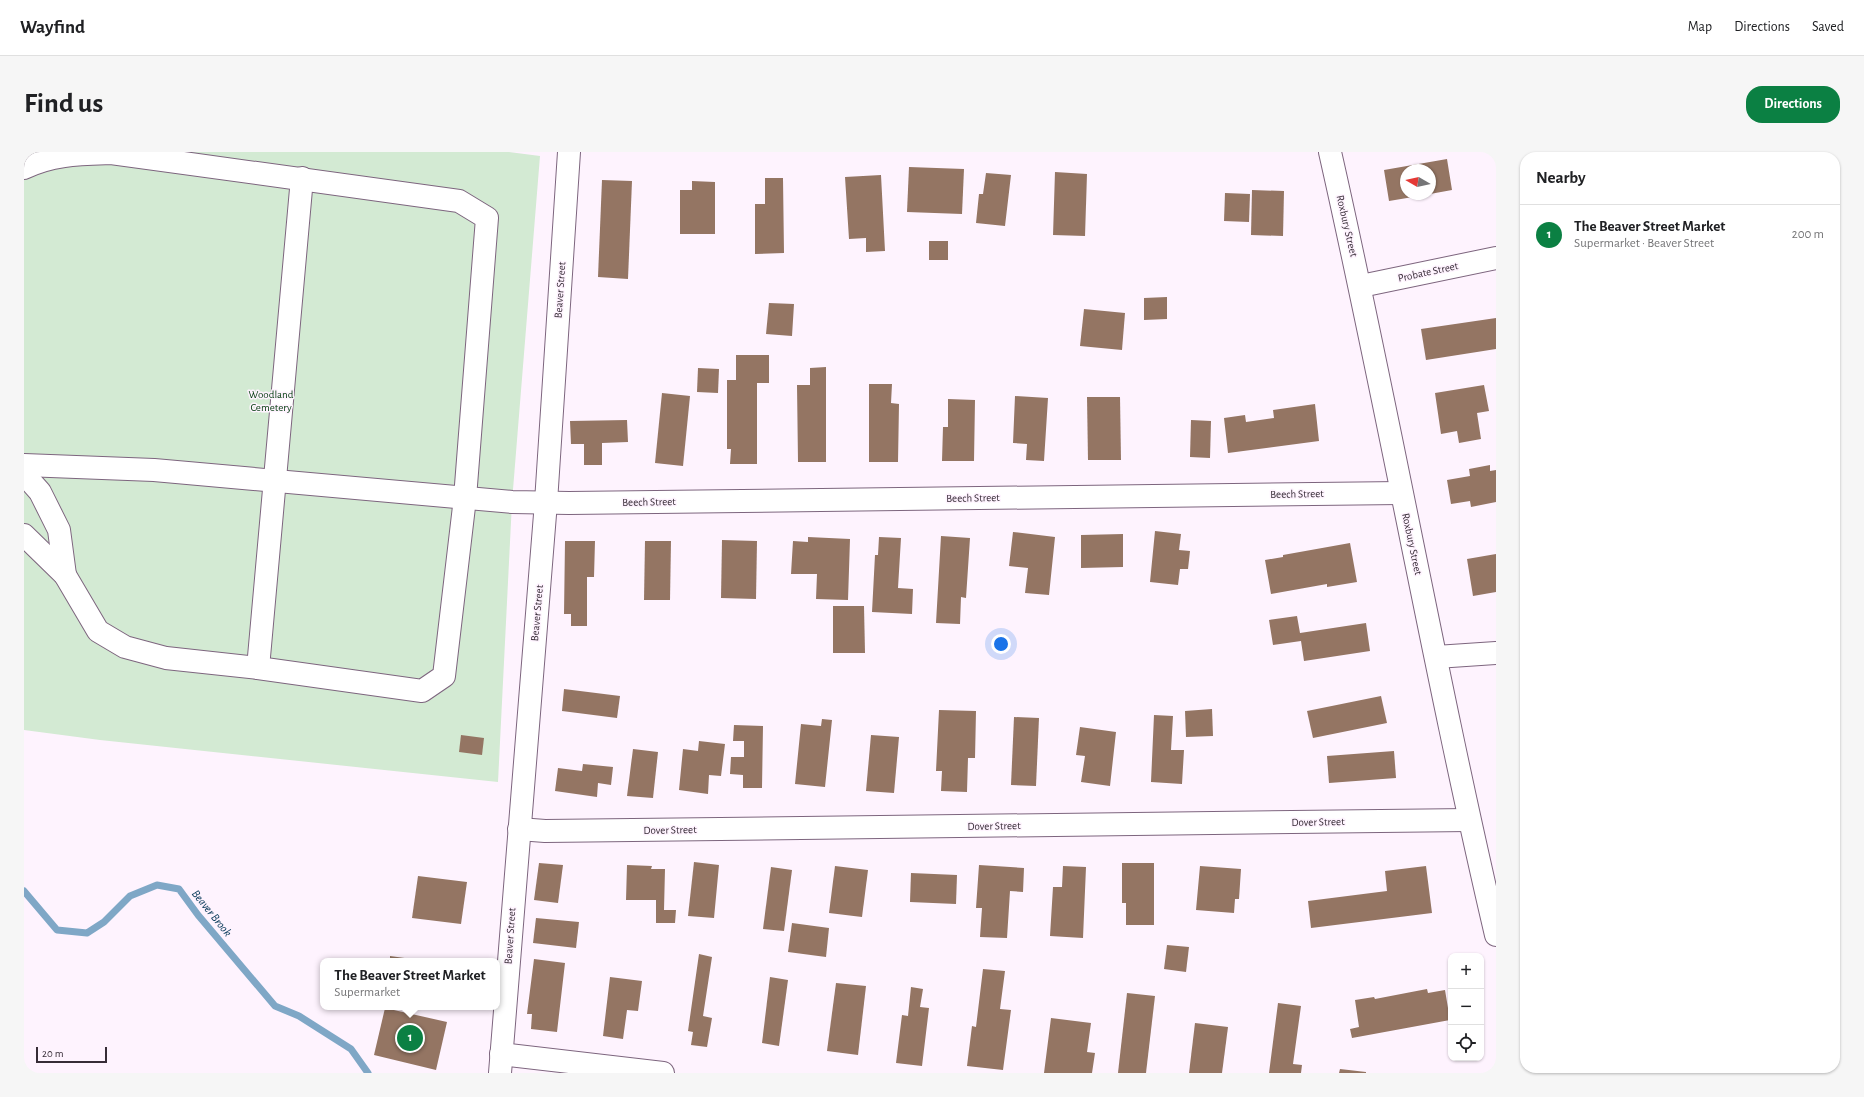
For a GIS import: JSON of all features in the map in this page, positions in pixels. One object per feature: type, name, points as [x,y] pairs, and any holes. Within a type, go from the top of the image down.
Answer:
[{"type":"street","name":"Beaver Street","points":[[500,1064],[546,502],[569,152]]},
{"type":"street","name":"Roxbury Street","points":[[1330,152],[1361,286],[1401,493],[1469,820],[1496,934]]},
{"type":"street","points":[[24,168],[37,161],[57,156],[111,153],[302,178],[459,201],[487,218],[465,498],[444,676],[422,691],[258,668],[166,658],[125,647],[98,631],[65,575],[24,535]]},
{"type":"street","points":[[258,668],[302,178]]},
{"type":"street","name":"Probate Street","points":[[1361,286],[1496,258]]},
{"type":"street","name":"Beech Street","points":[[24,465],[154,470],[512,502],[1401,493]]},
{"type":"street","points":[[24,474],[40,492],[59,530],[65,575]]},
{"type":"street","points":[[1436,657],[1496,653]]},
{"type":"street","name":"Dover Street","points":[[519,829],[537,831],[569,831],[1469,820]]},
{"type":"street","points":[[500,1064],[663,1073]]},
{"type":"green space","name":"Woodland Cemetery","points":[[24,152],[509,152],[540,156],[512,502],[498,782],[100,740],[24,730]]},
{"type":"building","points":[[1447,159],[1452,190],[1436,193],[1436,164],[1418,164]]},
{"type":"building","points":[[909,167],[964,169],[962,214],[907,212]]},
{"type":"building","points":[[1400,167],[1400,199],[1389,201],[1384,170]]},
{"type":"building","points":[[1055,172],[1087,174],[1085,236],[1053,235]]},
{"type":"building","points":[[986,173],[1011,175],[1005,226],[976,223],[979,194],[983,194]]},
{"type":"building","points":[[881,175],[885,251],[866,252],[866,238],[849,239],[845,177]]},
{"type":"building","points":[[765,178],[783,178],[784,253],[755,254],[755,204],[765,204]]},
{"type":"building","points":[[602,180],[632,181],[628,279],[598,277]]},
{"type":"building","points":[[692,181],[715,182],[715,234],[680,234],[680,190],[692,190]]},
{"type":"building","points":[[1252,190],[1284,191],[1283,236],[1251,235]]},
{"type":"building","points":[[1225,193],[1250,194],[1249,222],[1224,221]]},
{"type":"building","points":[[929,241],[948,241],[948,260],[929,260]]},
{"type":"building","points":[[1167,297],[1167,319],[1144,320],[1144,298]]},
{"type":"building","points":[[769,303],[794,304],[792,336],[766,334]]},
{"type":"building","points":[[1084,309],[1125,313],[1122,350],[1080,346]]},
{"type":"building","points":[[1496,318],[1496,349],[1426,360],[1421,329]]},
{"type":"building","points":[[736,355],[769,355],[769,383],[757,383],[757,464],[730,464],[731,449],[727,449],[727,380],[736,380]]},
{"type":"building","points":[[826,367],[826,462],[798,462],[797,385],[810,385],[810,368]]},
{"type":"building","points":[[698,368],[719,369],[718,393],[697,392]]},
{"type":"building","points":[[869,384],[892,384],[891,403],[899,404],[898,462],[869,462]]},
{"type":"building","points":[[1484,385],[1489,411],[1477,413],[1481,439],[1459,443],[1457,431],[1441,434],[1435,393]]},
{"type":"building","points":[[662,393],[690,396],[683,466],[655,463]]},
{"type":"building","points":[[1015,396],[1048,398],[1044,461],[1026,460],[1027,444],[1013,443]]},
{"type":"building","points":[[1087,397],[1120,397],[1121,460],[1088,460]]},
{"type":"building","points":[[948,399],[975,400],[974,461],[942,461],[943,427],[948,427]]},
{"type":"building","points":[[1315,404],[1319,441],[1228,453],[1224,418],[1245,415],[1246,422],[1274,418],[1273,410]]},
{"type":"building","points":[[627,420],[628,442],[602,443],[602,465],[584,465],[584,444],[571,444],[570,421]]},
{"type":"building","points":[[1191,420],[1211,421],[1210,458],[1190,457]]},
{"type":"building","points":[[1490,465],[1490,471],[1496,470],[1496,502],[1471,507],[1470,501],[1451,504],[1447,480],[1470,476],[1469,469]]},
{"type":"building","points":[[1155,531],[1181,534],[1179,550],[1190,551],[1188,569],[1180,569],[1178,585],[1150,582]]},
{"type":"building","points":[[1013,532],[1055,537],[1049,595],[1025,593],[1028,568],[1009,566]]},
{"type":"building","points":[[1123,534],[1123,567],[1081,568],[1081,535]]},
{"type":"building","points":[[941,536],[970,538],[966,598],[961,597],[960,624],[936,623]]},
{"type":"building","points":[[808,537],[850,539],[848,600],[816,599],[817,574],[791,574],[793,541],[808,542]]},
{"type":"building","points":[[879,537],[901,538],[898,588],[913,589],[912,614],[872,612],[875,555],[878,555]]},
{"type":"building","points":[[722,540],[757,541],[756,599],[721,598]]},
{"type":"building","points":[[565,541],[595,541],[594,577],[587,577],[587,626],[571,626],[571,614],[564,614]]},
{"type":"building","points":[[645,541],[671,541],[670,600],[644,600]]},
{"type":"building","points":[[1350,543],[1357,582],[1327,587],[1327,584],[1271,594],[1265,560],[1283,557],[1283,555]]},
{"type":"building","points":[[1496,554],[1496,592],[1473,596],[1467,559]]},
{"type":"building","points":[[833,606],[864,606],[865,653],[833,653]]},
{"type":"building","points":[[1297,616],[1300,633],[1366,623],[1370,651],[1304,661],[1301,641],[1273,645],[1269,620]]},
{"type":"building","points":[[564,689],[620,696],[617,718],[562,711]]},
{"type":"building","points":[[1381,696],[1387,723],[1313,738],[1307,711]]},
{"type":"building","points":[[1212,709],[1213,736],[1186,737],[1185,711]]},
{"type":"building","points":[[939,710],[976,711],[975,758],[968,758],[967,792],[941,791],[942,771],[936,771]]},
{"type":"building","points":[[1154,715],[1173,716],[1171,750],[1184,750],[1182,784],[1151,782]]},
{"type":"building","points":[[1014,717],[1039,718],[1036,786],[1011,785]]},
{"type":"building","points":[[822,719],[832,720],[825,787],[795,784],[801,724],[821,726]]},
{"type":"building","points":[[734,725],[763,726],[762,788],[743,788],[743,775],[730,774],[731,757],[744,757],[744,741],[733,741]]},
{"type":"building","points":[[1080,727],[1116,732],[1110,786],[1081,782],[1085,756],[1076,755]]},
{"type":"building","points":[[461,735],[484,738],[482,755],[459,752]]},
{"type":"building","points":[[871,735],[899,737],[894,793],[866,791]]},
{"type":"building","points":[[699,741],[725,744],[721,776],[709,775],[708,794],[679,790],[683,749],[698,751]]},
{"type":"building","points":[[633,749],[658,752],[653,798],[627,796]]},
{"type":"building","points":[[1394,751],[1396,778],[1329,783],[1327,756]]},
{"type":"building","points":[[583,764],[613,767],[611,785],[598,783],[597,797],[555,791],[558,768],[582,771]]},
{"type":"building","points":[[694,862],[719,865],[714,918],[688,916]]},
{"type":"building","points":[[539,863],[563,865],[558,903],[534,900]]},
{"type":"building","points":[[1122,863],[1154,863],[1154,925],[1126,925],[1126,903],[1122,903]]},
{"type":"building","points":[[627,865],[652,866],[651,869],[665,869],[664,910],[676,910],[675,923],[656,923],[656,900],[626,900]]},
{"type":"building","points":[[979,865],[1024,868],[1023,892],[1010,891],[1007,938],[980,937],[982,908],[976,908]]},
{"type":"building","points":[[835,866],[868,870],[862,917],[829,913]]},
{"type":"building","points":[[1063,866],[1086,867],[1083,938],[1050,936],[1053,887],[1062,887]]},
{"type":"building","points":[[1200,866],[1241,869],[1239,899],[1235,899],[1234,913],[1196,910]]},
{"type":"building","points":[[1426,866],[1432,913],[1311,928],[1308,901],[1387,891],[1385,871]]},
{"type":"building","points":[[771,867],[792,870],[784,931],[763,929]]},
{"type":"building","points":[[911,873],[957,875],[956,904],[910,902]]},
{"type":"building","points":[[418,876],[467,882],[461,924],[412,918]]},
{"type":"building","points":[[536,918],[579,922],[576,948],[533,943]]},
{"type":"building","points":[[792,923],[829,928],[826,957],[788,952]]},
{"type":"building","points":[[1167,945],[1189,947],[1186,972],[1164,969]]},
{"type":"building","points":[[699,954],[712,957],[703,1016],[712,1018],[707,1047],[691,1045],[693,1032],[688,1031]]},
{"type":"building","points":[[390,956],[404,958],[390,958]]},
{"type":"building","points":[[534,959],[565,963],[557,1032],[531,1029],[532,1014],[527,1014]]},
{"type":"building","points":[[983,969],[1005,971],[1000,1009],[1011,1010],[1003,1070],[967,1066],[972,1026],[976,1027]]},
{"type":"building","points":[[610,977],[642,981],[638,1011],[627,1010],[623,1039],[603,1036]]},
{"type":"building","points":[[770,977],[788,980],[779,1046],[762,1043]]},
{"type":"building","points":[[836,983],[866,986],[858,1055],[827,1051]]},
{"type":"building","points":[[911,987],[923,989],[920,1007],[929,1008],[922,1066],[896,1063],[902,1015],[908,1016]]},
{"type":"building","points":[[1427,989],[1428,993],[1445,990],[1448,1008],[1448,1020],[1352,1038],[1350,1029],[1359,1027],[1355,1000],[1374,997],[1375,999]]},
{"type":"building","points":[[1127,993],[1155,996],[1146,1073],[1118,1073]]},
{"type":"building","points":[[1278,1003],[1301,1006],[1293,1064],[1302,1065],[1301,1073],[1269,1073]]},
{"type":"building","points":[[385,1010],[394,1010],[447,1022],[436,1070],[374,1055]]},
{"type":"building","points":[[1051,1018],[1091,1023],[1087,1052],[1095,1053],[1092,1073],[1044,1073]]},
{"type":"building","points":[[1195,1023],[1228,1027],[1222,1073],[1189,1073]]},
{"type":"building","points":[[1340,1069],[1366,1072],[1366,1073],[1339,1073]]},
{"type":"waterway","name":"Beaver Brook","points":[[24,891],[57,930],[87,933],[104,922],[130,896],[157,885],[179,889],[198,915],[275,1006],[299,1016],[351,1049],[368,1073]]},
{"type":"place","name":"The Beaver Street Market","points":[[410,1038]]}]
